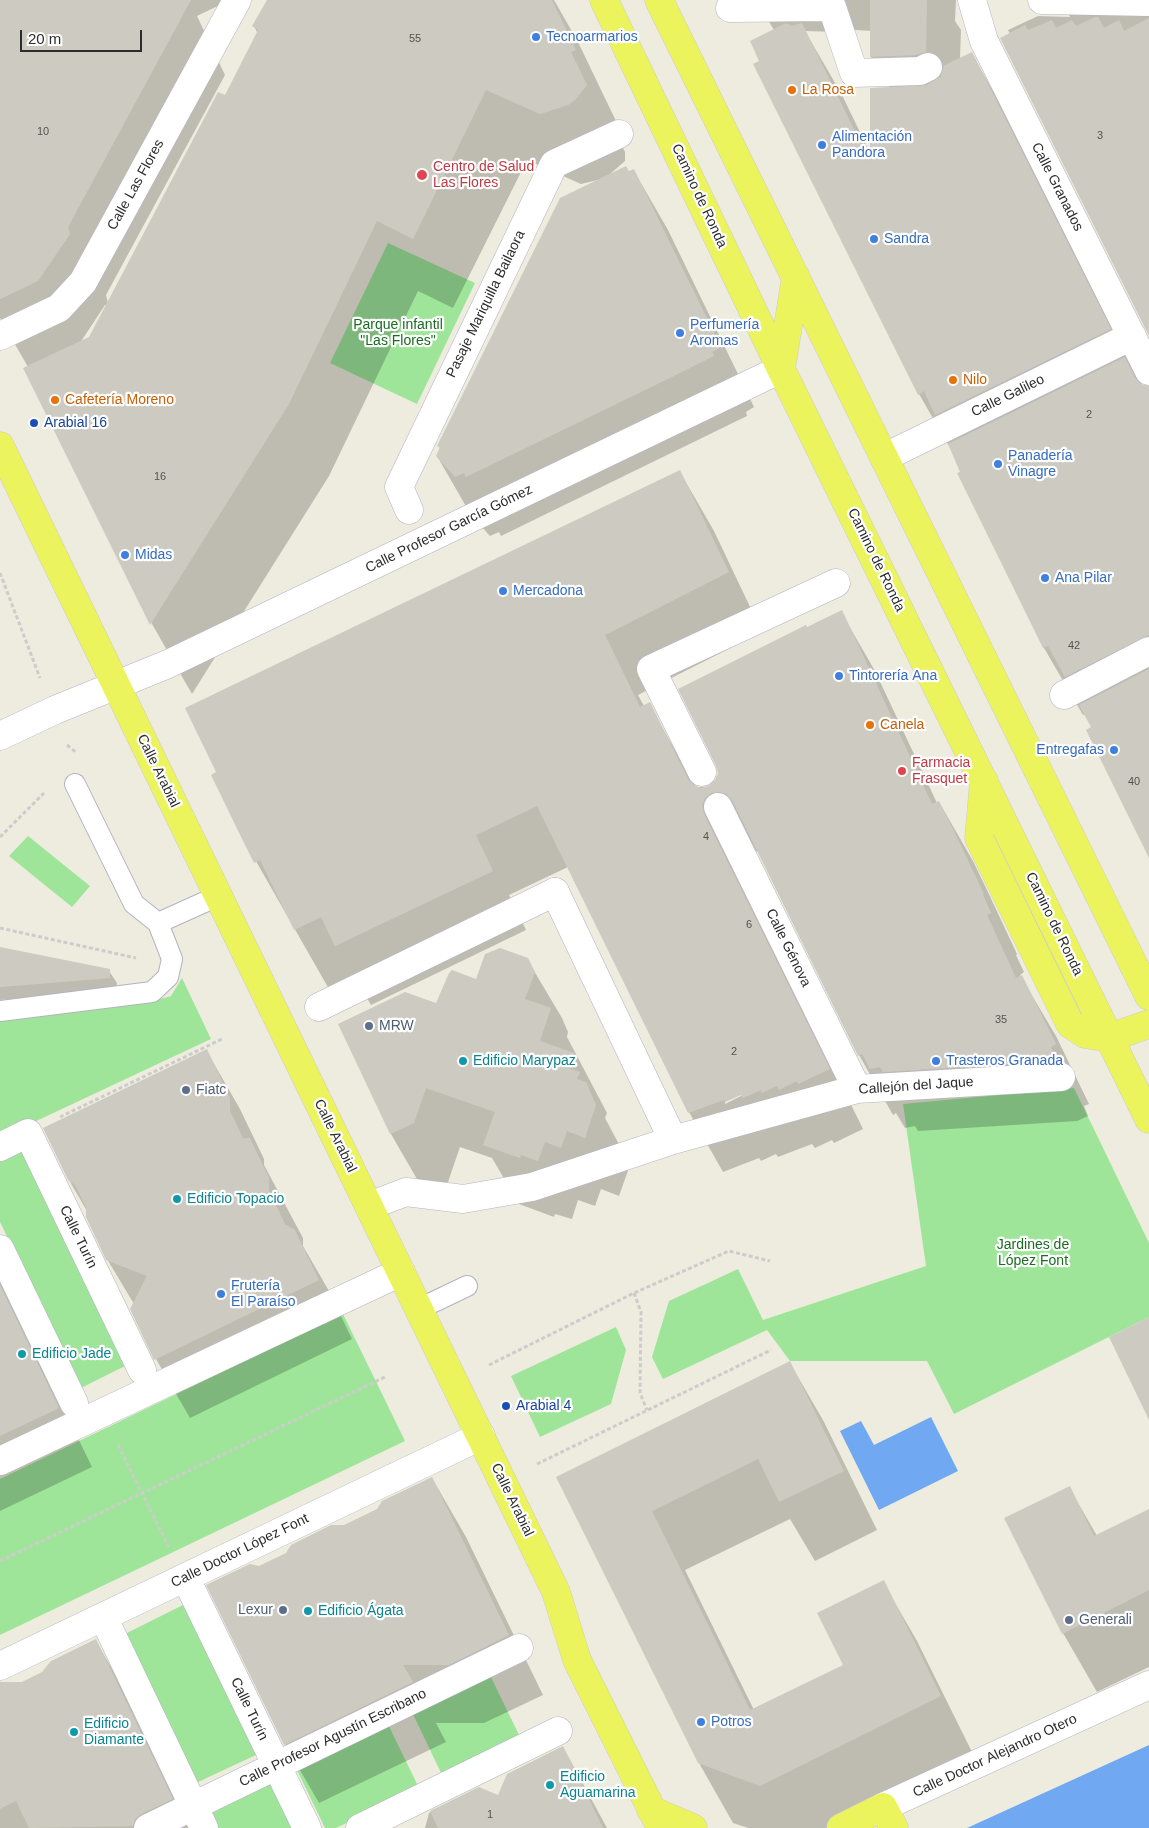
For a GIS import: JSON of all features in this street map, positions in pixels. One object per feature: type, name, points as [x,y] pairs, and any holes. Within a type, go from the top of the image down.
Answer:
[{"type":"main road","name":"Camino de Ronda","points":[[604,0],[782,369],[1149,1119]]},
{"type":"main road","points":[[659,0],[1149,996]]},
{"type":"main road","points":[[782,369],[796,277]]},
{"type":"main road","name":"Calle Arabial","points":[[0,446],[556,1592],[577,1660],[656,1819]]},
{"type":"main road","points":[[1110,1038],[1149,1024]]},
{"type":"main road","name":"Calle Doctor Alejandro Otero","points":[[841,1828],[888,1818]]},
{"type":"main road","points":[[656,1819],[693,1828]]},
{"type":"street","name":"Calle Las Flores","points":[[0,336],[59,308],[82,282],[237,0]]},
{"type":"street","name":"Calle Granados","points":[[972,0],[984,41],[1149,371]]},
{"type":"street","points":[[1042,0],[1149,2]]},
{"type":"street","points":[[730,8],[832,8],[854,73],[920,71],[928,67]]},
{"type":"street","name":"Pasaje Mariquilla Bailaora","points":[[409,510],[398,487],[554,164],[619,134]]},
{"type":"street","name":"Calle Galileo","points":[[885,457],[1132,336]]},
{"type":"street","name":"Calle Profesor García Gómez","points":[[0,736],[55,710],[116,686],[218,640],[782,369]]},
{"type":"street","points":[[702,772],[652,669],[836,583]]},
{"type":"street","points":[[1064,695],[1149,652]]},
{"type":"street","name":"Calle Génova","points":[[718,807],[857,1089]]},
{"type":"street","points":[[319,1007],[555,892],[673,1140]]},
{"type":"street","name":"Callejón del Jaque","points":[[369,1206],[406,1192],[463,1199],[532,1187],[673,1140],[857,1089],[1067,1074]]},
{"type":"street","points":[[0,1147],[28,1133]]},
{"type":"street","name":"Calle Turín","points":[[28,1133],[142,1370]]},
{"type":"street","points":[[0,1249],[74,1403]]},
{"type":"street","points":[[0,1461],[401,1272]]},
{"type":"street","name":"Calle Doctor López Font","points":[[0,1666],[481,1436]]},
{"type":"street","name":"Calle Turín","points":[[191,1589],[307,1828]]},
{"type":"street","points":[[109,1629],[199,1817]]},
{"type":"street","name":"Calle Profesor Agustín Escribano","points":[[148,1828],[199,1817],[277,1766],[519,1648]]},
{"type":"street","name":"Calle Doctor Alejandro Otero","points":[[888,1818],[1149,1685]]},
{"type":"street","points":[[360,1828],[558,1731]]},
{"type":"lane","points":[[0,1011],[152,992],[168,977],[172,959],[158,923],[134,904],[75,784]]},
{"type":"lane","points":[[158,923],[218,896]]},
{"type":"lane","points":[[419,1309],[467,1286]]},
{"type":"path","points":[[0,573],[42,682]]},
{"type":"path","points":[[0,837],[46,792]]},
{"type":"path","points":[[0,928],[142,959]]},
{"type":"path","points":[[28,1133],[222,1038]]},
{"type":"path","points":[[489,1365],[634,1293],[729,1251],[770,1261]]},
{"type":"path","points":[[634,1293],[641,1312],[640,1393],[647,1410]]},
{"type":"path","points":[[537,1464],[771,1350]]},
{"type":"path","points":[[0,1561],[387,1376]]},
{"type":"path","points":[[114,1436],[172,1552]]},
{"type":"green space","name":"Parque infantil \"Las Flores\"","points":[[388,243],[475,283],[417,404],[330,363]]},
{"type":"green space","points":[[28,836],[90,886],[72,907],[9,856]]},
{"type":"green space","points":[[182,978],[211,1039],[0,1138],[0,1019],[157,1000],[171,996]]},
{"type":"green space","name":"Jardines de López Font","points":[[1074,1088],[1149,1243],[1149,1317],[954,1414],[927,1361],[790,1361],[767,1330],[663,1379],[652,1357],[669,1301],[738,1269],[763,1320],[926,1266],[903,1104]]},
{"type":"green space","points":[[25,1145],[131,1363],[81,1388],[0,1222],[0,1157]]},
{"type":"green space","points":[[343,1314],[405,1441],[0,1635],[0,1479]]},
{"type":"green space","points":[[616,1327],[626,1350],[611,1404],[540,1437],[511,1376]]},
{"type":"green space","points":[[185,1604],[258,1754],[196,1783],[123,1635]]},
{"type":"green space","points":[[489,1673],[521,1739],[443,1777],[411,1710]]},
{"type":"green space","points":[[387,1722],[419,1788],[336,1828],[325,1828],[295,1766]]},
{"type":"green space","points":[[271,1778],[295,1828],[217,1828],[208,1809]]},
{"type":"water","points":[[931,1417],[958,1471],[879,1510],[840,1431],[861,1421],[874,1445]]},
{"type":"water","points":[[1149,1745],[1149,1828],[967,1828]]},
{"type":"building","points":[[0,0],[191,0],[68,227],[70,234],[38,281],[0,299]]},
{"type":"building","points":[[267,0],[552,0],[576,50],[571,52],[587,85],[575,100],[568,105],[540,114],[486,90],[413,239],[377,221],[289,404],[150,625],[23,368],[89,337],[218,92],[225,95],[258,30],[252,26]]},
{"type":"building","points":[[870,0],[927,0],[926,52],[916,55],[870,57]]},
{"type":"building","points":[[1098,17],[1104,28],[1119,20],[1124,31],[1149,18],[1149,336],[1000,38],[1025,25],[1028,30],[1052,20],[1056,28],[1072,20],[1076,26]]},
{"type":"building","points":[[786,23],[791,26],[802,23],[870,162],[870,88],[927,85],[941,76],[943,66],[972,52],[1111,329],[935,415],[924,391],[918,395],[753,64],[759,61],[750,41]]},
{"type":"building","points":[[626,166],[629,171],[634,169],[721,347],[712,352],[714,356],[676,375],[466,477],[464,473],[455,477],[436,456],[440,447],[437,446],[560,198]]},
{"type":"building","points":[[1125,357],[1135,378],[1141,384],[1149,386],[1149,635],[1065,677],[1048,646],[1043,648],[957,473],[960,472],[948,444]]},
{"type":"building","points":[[680,470],[729,572],[605,635],[640,707],[650,702],[688,779],[694,785],[701,788],[708,786],[715,780],[718,773],[716,766],[678,689],[806,625],[807,627],[842,610],[932,804],[939,801],[984,894],[991,913],[987,915],[1016,978],[1022,975],[1056,1044],[1051,1047],[1055,1056],[1042,1062],[883,1072],[880,1067],[870,1069],[862,1054],[858,1056],[732,800],[726,794],[720,792],[712,793],[705,798],[702,806],[704,814],[830,1069],[798,1084],[797,1081],[779,1090],[777,1086],[762,1093],[761,1090],[743,1098],[741,1095],[688,1113],[537,806],[476,835],[493,871],[335,946],[321,917],[294,930],[260,860],[254,863],[244,843],[211,775],[216,772],[185,708]]},
{"type":"building","points":[[1149,669],[1149,858],[1086,730],[1091,727],[1079,705]]},
{"type":"building","points":[[0,947],[110,969],[110,978],[0,987]]},
{"type":"building","name":"Edificio Marypaz","points":[[500,948],[528,958],[535,972],[525,999],[551,1008],[540,1041],[574,1053],[568,1068],[580,1072],[577,1079],[586,1082],[596,1105],[585,1138],[567,1131],[561,1148],[545,1142],[538,1161],[521,1155],[520,1158],[483,1145],[495,1112],[426,1088],[414,1123],[390,1134],[338,1024],[405,992],[436,1003],[452,970],[476,979],[485,954]]},
{"type":"building","name":"Edificio Topacio","points":[[207,1049],[230,1098],[230,1111],[243,1138],[250,1138],[269,1178],[269,1191],[285,1224],[295,1230],[319,1280],[154,1360],[130,1309],[147,1276],[106,1260],[86,1217],[86,1207],[75,1185],[68,1180],[43,1128]]},
{"type":"building","name":"Edificio Jade","points":[[0,1285],[59,1408],[0,1436]]},
{"type":"building","points":[[1149,1317],[1149,1420],[1109,1337]]},
{"type":"building","points":[[790,1361],[844,1471],[779,1502],[758,1459],[652,1511],[750,1710],[843,1665],[817,1613],[884,1580],[941,1696],[760,1786],[698,1763],[556,1477]]},
{"type":"building","name":"Edificio Ágata","points":[[432,1477],[509,1635],[449,1665],[403,1665],[413,1682],[284,1745],[206,1585],[250,1564],[259,1566],[286,1553],[291,1545],[331,1525],[344,1525],[377,1509],[382,1501]]},
{"type":"building","points":[[1070,1486],[1094,1536],[1149,1509],[1149,1590],[1062,1634],[1004,1518]]},
{"type":"building","name":"Edificio Diamante","points":[[96,1639],[173,1799],[141,1814],[135,1819],[133,1826],[29,1828],[16,1801],[0,1809],[0,1682],[22,1682],[42,1672],[51,1661]]},
{"type":"building","name":"Edificio Aguamarina","points":[[563,1746],[603,1828],[438,1828],[430,1811],[479,1787],[498,1795],[507,1774]]},
{"type":"place","name":"Tecnoarmarios","points":[[536,37]]},
{"type":"place","name":"La Rosa","points":[[792,90]]},
{"type":"place","name":"Alimentación Pandora","points":[[822,145]]},
{"type":"place","name":"Centro de Salud Las Flores","points":[[422,175]]},
{"type":"place","name":"Sandra","points":[[874,239]]},
{"type":"place","name":"Perfumería Aromas","points":[[680,333]]},
{"type":"place","name":"Nilo","points":[[953,380]]},
{"type":"place","name":"Cafetería Moreno","points":[[55,400]]},
{"type":"place","name":"Arabial 16","points":[[34,423]]},
{"type":"place","name":"Panadería Vinagre","points":[[998,464]]},
{"type":"place","name":"Midas","points":[[125,555]]},
{"type":"place","name":"Ana Pilar","points":[[1045,578]]},
{"type":"place","name":"Mercadona","points":[[503,591]]},
{"type":"place","name":"Tintorería Ana","points":[[839,676]]},
{"type":"place","name":"Canela","points":[[870,725]]},
{"type":"place","name":"Entregafas","points":[[1114,750]]},
{"type":"place","name":"Farmacia Frasquet","points":[[902,771]]},
{"type":"place","name":"MRW","points":[[369,1026]]},
{"type":"place","name":"Edificio Marypaz","points":[[463,1061]]},
{"type":"place","name":"Trasteros Granada","points":[[936,1061]]},
{"type":"place","name":"Fiatc","points":[[186,1090]]},
{"type":"place","name":"Edificio Topacio","points":[[177,1199]]},
{"type":"place","name":"Frutería El Paraíso","points":[[221,1294]]},
{"type":"place","name":"Edificio Jade","points":[[22,1354]]},
{"type":"place","name":"Arabial 4","points":[[506,1406]]},
{"type":"place","name":"Lexur","points":[[283,1610]]},
{"type":"place","name":"Edificio Ágata","points":[[308,1611]]},
{"type":"place","name":"Generali","points":[[1069,1620]]},
{"type":"place","name":"Potros","points":[[701,1722]]},
{"type":"place","name":"Edificio Diamante","points":[[74,1732]]},
{"type":"place","name":"Edificio Aguamarina","points":[[550,1785]]}]
